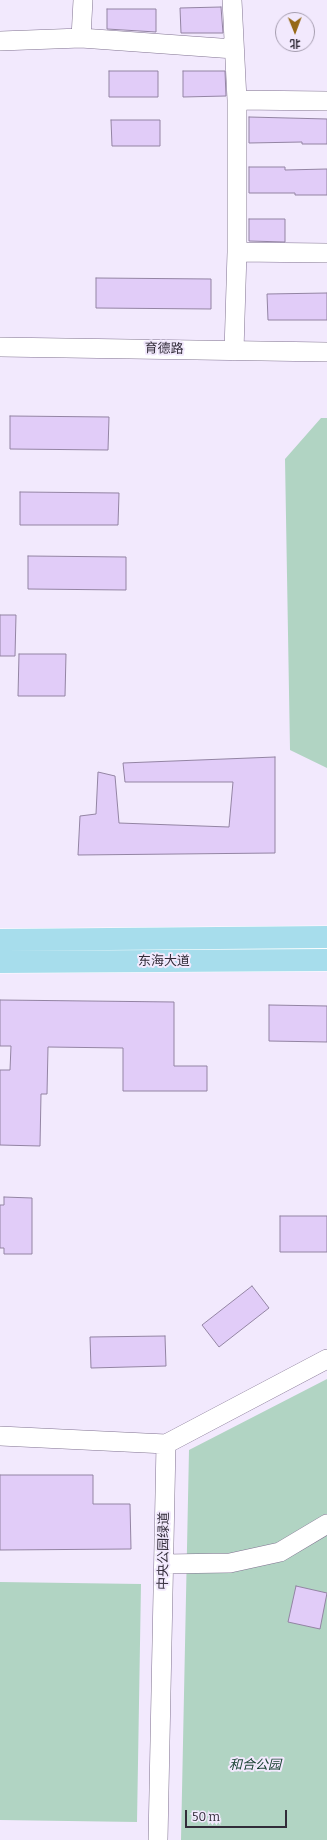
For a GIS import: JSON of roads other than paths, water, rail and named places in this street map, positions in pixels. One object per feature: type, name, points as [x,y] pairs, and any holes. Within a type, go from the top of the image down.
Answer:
[{"type":"main road","name":"东海大道","points":[[0,940],[327,937]]},
{"type":"main road","name":"东海大道","points":[[0,962],[327,960]]},
{"type":"street","points":[[81,38],[83,0]]},
{"type":"street","points":[[232,0],[236,100],[237,252],[234,351]]},
{"type":"street","points":[[0,40],[81,38],[234,49]]},
{"type":"street","points":[[236,100],[327,101]]},
{"type":"street","points":[[237,252],[327,252]]},
{"type":"street","name":"育德路","points":[[0,347],[327,352]]},
{"type":"street","points":[[0,1436],[166,1444],[327,1359]]},
{"type":"street","name":"中央公园绿道","points":[[158,1840],[166,1444]]},
{"type":"street","points":[[164,1564],[230,1562],[280,1552],[327,1524]]},
{"type":"park label","name":"和合公园","points":[[255,1765]]}]
